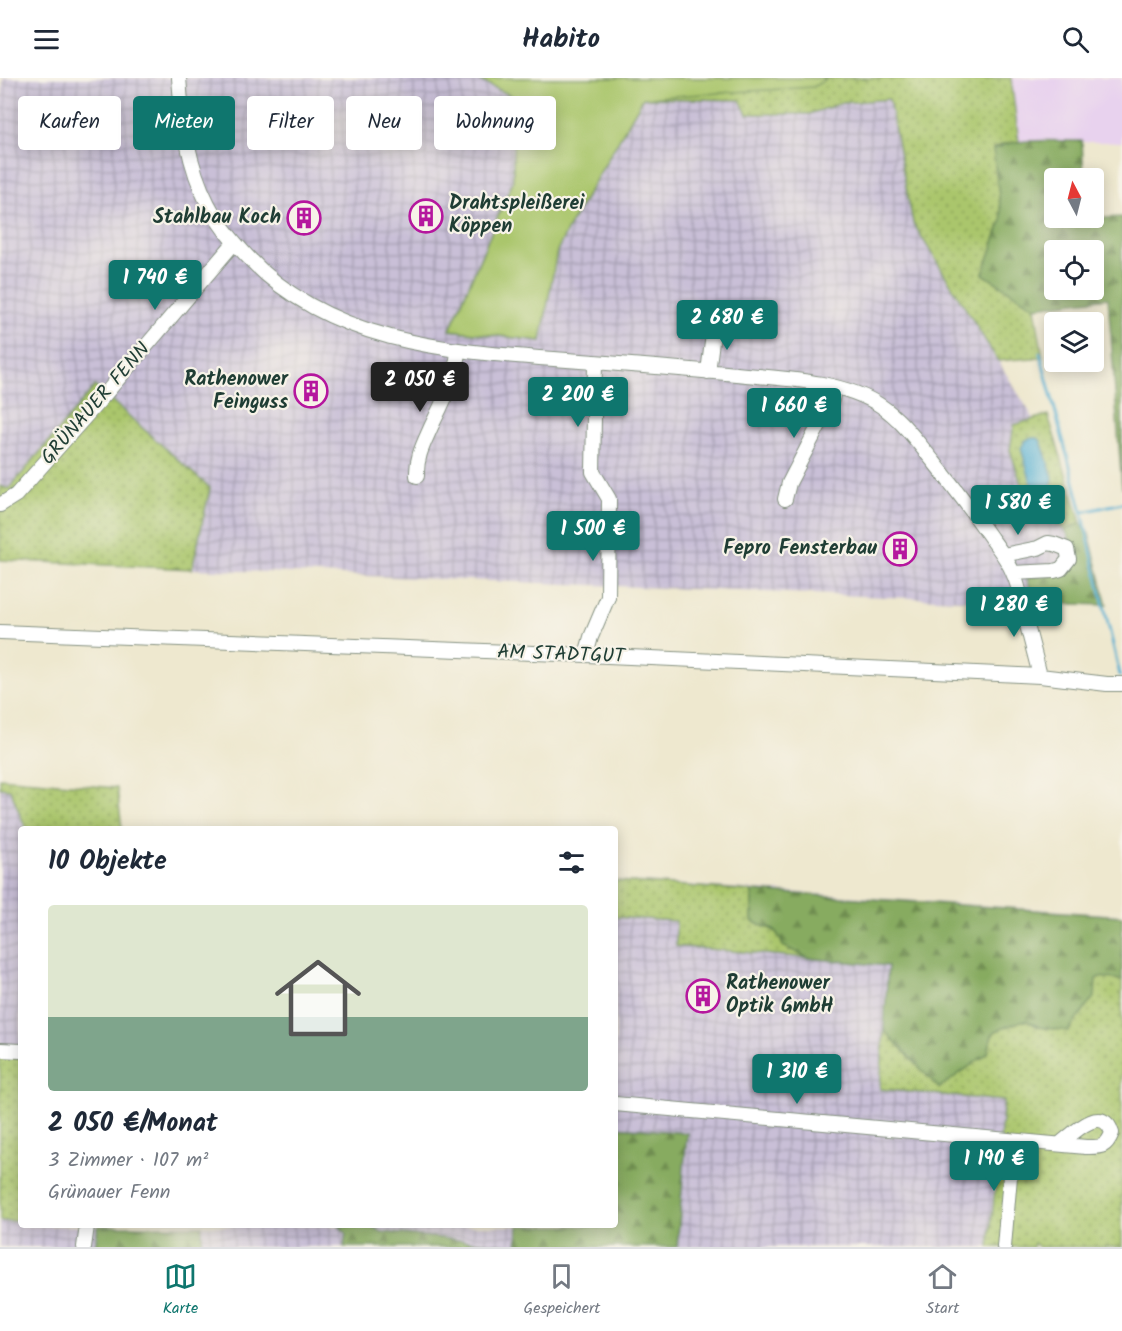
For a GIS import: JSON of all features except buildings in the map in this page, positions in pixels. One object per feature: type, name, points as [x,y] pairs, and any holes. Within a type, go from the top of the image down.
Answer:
[{"type":"street","points":[[179,78],[186,141],[208,205],[234,243],[259,268],[288,292],[324,314],[371,332],[458,351],[808,381],[834,387],[882,406],[913,436],[968,504],[1003,555],[1013,573],[1019,591],[1040,676]]},
{"type":"street","name":"GRÜNAUER FENN","points":[[0,505],[16,495],[234,243]]},
{"type":"street","points":[[708,372],[714,326]]},
{"type":"street","points":[[417,476],[416,465],[420,451],[449,389],[458,351]]},
{"type":"street","points":[[586,655],[608,597],[609,499],[593,472],[595,363]]},
{"type":"street","points":[[785,498],[789,483],[832,400],[834,387]]},
{"type":"street","points":[[1003,555],[1038,549],[1048,543],[1067,549],[1069,559],[1061,569],[1013,573]]},
{"type":"street","name":"AM STADTGUT","points":[[0,632],[1040,676],[1122,684]]},
{"type":"street","points":[[0,1050],[18,1051]]},
{"type":"street","points":[[618,1104],[1060,1144]]},
{"type":"street","points":[[1004,1247],[1013,1141]]},
{"type":"street","points":[[84,1247],[87,1228]]},
{"type":"shaded area","points":[[3,78],[475,78],[512,96],[434,96],[434,150],[513,150],[513,181],[451,330],[541,340],[557,251],[643,98],[741,100],[747,114],[809,114],[842,103],[889,99],[913,223],[1034,419],[1014,425],[1027,501],[1065,530],[1078,555],[1066,574],[1027,577],[1034,603],[192,569],[210,488],[95,386],[9,489],[0,486],[0,125]]},
{"type":"shaded area","points":[[1011,78],[1122,78],[1122,142],[1019,142]]},
{"type":"shaded area","points":[[0,788],[10,789],[25,826],[18,826],[18,1058],[0,1057]]},
{"type":"shaded area","points":[[618,880],[1122,915],[618,881]]},
{"type":"shaded area","points":[[618,917],[677,921],[676,946],[889,966],[880,1089],[1004,1100],[989,1247],[677,1247],[687,1133],[618,1127]]},
{"type":"shaded area","points":[[0,1221],[18,1221],[18,1228],[98,1228],[95,1247],[0,1247]]},
{"type":"shaded area","points":[[202,1228],[341,1228],[346,1233],[344,1247],[202,1247]]},
{"type":"shaded area","points":[[375,1228],[519,1228],[517,1246],[382,1232]]},
{"type":"green space","points":[[475,78],[1011,78],[1019,142],[1003,144],[993,149],[1002,220],[983,274],[1035,307],[1043,357],[998,361],[913,223],[889,99],[842,103],[809,114],[747,114],[740,100],[643,98],[572,221],[539,224],[541,341],[450,330],[513,181],[513,150],[556,150],[556,96],[512,96]]},
{"type":"green space","points":[[475,78],[828,78],[813,87],[643,98],[557,251],[541,341],[450,330],[513,181],[513,150],[556,150],[556,96],[512,96]]},
{"type":"green space","points":[[1025,141],[1082,141],[1083,168],[1044,168],[1044,228],[1104,228],[1104,218],[1122,217],[1122,488],[1108,298],[1104,298],[1104,240],[1044,240],[1044,300],[1092,300],[1035,307],[983,274],[1002,220],[993,149]]},
{"type":"green space","points":[[95,386],[210,488],[192,569],[0,560],[0,486],[9,489]]},
{"type":"green space","points":[[1048,415],[1081,523],[1065,530],[1027,501],[1010,450],[1014,425]]},
{"type":"green space","points":[[1081,523],[1089,534],[1107,605],[1034,603],[1027,577],[1066,574],[1078,555],[1065,530]]},
{"type":"green space","points":[[0,778],[117,788],[122,826],[25,826],[10,789],[0,788]]},
{"type":"green space","points":[[618,881],[752,891],[752,921],[773,930],[777,933],[783,946],[808,958],[676,946],[676,921],[618,917]]},
{"type":"green space","points":[[752,891],[1122,916],[1122,980],[1100,977],[1096,979],[1095,996],[1068,1031],[1039,1027],[1028,1021],[1021,1021],[996,1031],[992,1035],[988,1053],[939,1088],[884,1030],[888,966],[808,958],[783,946],[777,933],[752,920]]},
{"type":"green space","points":[[1100,977],[1122,980],[1122,1247],[1039,1247],[1034,1243],[1033,1247],[989,1247],[1004,1101],[880,1089],[884,1030],[939,1088],[988,1053],[992,1035],[996,1031],[1021,1021],[1028,1021],[1039,1027],[1068,1031],[1096,979]]},
{"type":"green space","points":[[0,1057],[18,1058],[18,1221],[0,1221]]},
{"type":"green space","points":[[618,1127],[687,1133],[677,1247],[344,1247],[346,1233],[341,1228],[375,1228],[382,1232],[517,1246],[519,1228],[618,1228]]},
{"type":"green space","points":[[98,1228],[202,1228],[202,1247],[95,1247]]},
{"type":"water","points":[[1033,438],[1041,441],[1053,477],[1051,485],[1042,491],[1032,486],[1021,448],[1026,440]]},
{"type":"waterway","points":[[1040,353],[1082,512],[1120,675]]},
{"type":"waterway","points":[[1083,512],[1122,503]]},
{"type":"place","name":"Drahtspleißerei Köppen","points":[[426,216]]},
{"type":"place","name":"Stahlbau Koch","points":[[304,218]]},
{"type":"place","name":"Rathenower Feinguss","points":[[311,391]]},
{"type":"place","name":"Fepro Fensterbau","points":[[900,549]]},
{"type":"place","name":"Rathenower Optik GmbH","points":[[703,996]]}]
